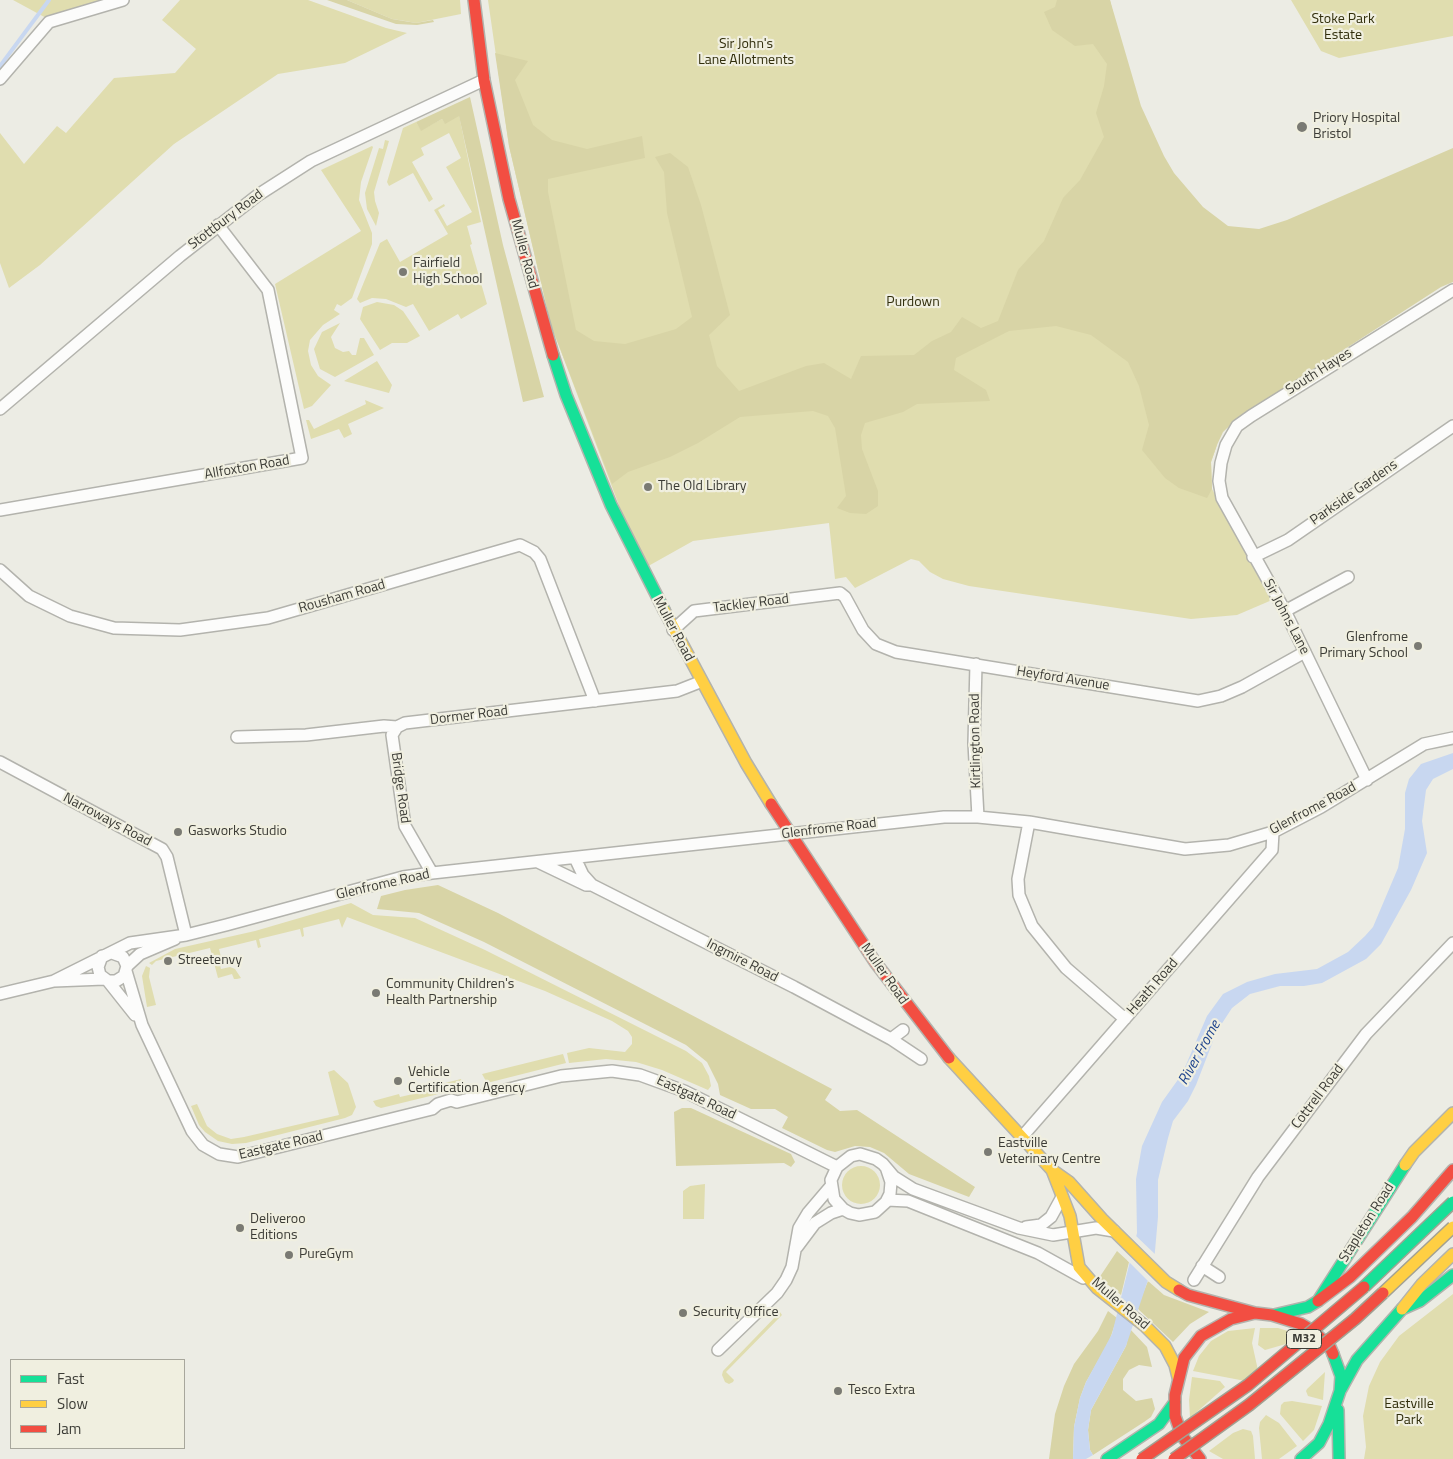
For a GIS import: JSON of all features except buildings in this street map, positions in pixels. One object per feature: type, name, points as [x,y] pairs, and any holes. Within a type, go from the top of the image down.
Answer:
[{"type":"main road","name":"Muller Road","points":[[474,0],[484,80],[509,199],[544,325],[566,395],[611,505],[700,682],[746,764],[789,834],[875,962],[917,1020],[962,1074],[1021,1138],[1052,1170],[1069,1182],[1114,1231],[1158,1274],[1188,1295],[1255,1313]]},
{"type":"main road","name":"Stapleton Road","points":[[1318,1301],[1392,1183],[1414,1152],[1453,1113]]},
{"type":"main road","name":"Muller Road","points":[[1052,1170],[1073,1233],[1079,1267],[1102,1291],[1145,1326],[1165,1346],[1176,1365],[1178,1378]]},
{"type":"main road","points":[[1272,1315],[1308,1307],[1350,1278],[1412,1217],[1453,1170]]},
{"type":"main road","name":"M32","points":[[1142,1459],[1248,1385],[1343,1306],[1453,1202]]},
{"type":"main road","name":"M32","points":[[1174,1459],[1249,1406],[1355,1319],[1453,1227]]},
{"type":"main road","points":[[1301,1459],[1325,1436],[1339,1395],[1357,1360],[1422,1284],[1453,1254]]},
{"type":"main road","points":[[1402,1309],[1420,1300],[1453,1275]]},
{"type":"main road","points":[[1200,1459],[1182,1436],[1176,1416],[1175,1402],[1178,1378],[1184,1358],[1201,1336],[1230,1319],[1255,1313],[1272,1315],[1301,1324],[1324,1340],[1338,1363],[1341,1376],[1339,1395],[1339,1459]]},
{"type":"main road","points":[[1107,1459],[1160,1424],[1175,1402]]},
{"type":"street","points":[[0,79],[49,22],[123,0]]},
{"type":"street","name":"Stottbury Road","points":[[0,409],[218,225],[258,195],[311,161],[484,80]]},
{"type":"street","name":"Allfoxton Road","points":[[0,510],[302,458],[268,290],[218,225]]},
{"type":"street","name":"South Hayes","points":[[1219,481],[1226,445],[1237,426],[1443,294],[1453,290]]},
{"type":"street","name":"Parkside Gardens","points":[[1253,557],[1288,540],[1453,426]]},
{"type":"street","name":"Sir Johns Lane","points":[[1219,481],[1222,498],[1253,557],[1285,611],[1367,780]]},
{"type":"street","name":"Rousham Road","points":[[0,570],[29,596],[70,616],[114,628],[180,630],[268,618],[520,546],[534,552],[540,559],[596,701]]},
{"type":"street","points":[[1285,611],[1348,577]]},
{"type":"street","name":"Tackley Road","points":[[673,630],[694,611],[837,594]]},
{"type":"street","name":"Heyford Avenue","points":[[837,594],[845,597],[863,630],[876,644],[896,652],[1198,701],[1221,696],[1242,687],[1305,652]]},
{"type":"street","name":"Kirtlington Road","points":[[976,664],[974,743],[978,817]]},
{"type":"street","name":"Dormer Road","points":[[237,736],[306,735],[384,726],[397,727],[405,723],[677,691],[700,682]]},
{"type":"street","name":"Bridge Road","points":[[397,727],[392,735],[405,826],[432,873]]},
{"type":"street","name":"Glenfrome Road","points":[[54,982],[130,943],[186,935],[403,877],[432,873],[925,818],[978,817],[1029,822],[1185,849],[1230,845],[1273,832],[1367,780],[1424,744],[1453,738]]},
{"type":"street","name":"Narroways Road","points":[[0,762],[162,850],[167,857],[186,935]]},
{"type":"street","points":[[1029,822],[1018,879],[1019,896],[1032,926],[1066,968],[1125,1019]]},
{"type":"street","name":"Heath Road","points":[[1021,1138],[1272,850],[1273,832]]},
{"type":"street","name":"Ingmire Road","points":[[575,858],[583,874],[592,885],[794,987],[891,1040],[921,1059]]},
{"type":"street","name":"Ingmire Road","points":[[538,862],[586,885],[592,885]]},
{"type":"street","name":"Glenfrome Road","points":[[127,968],[140,954],[186,935]]},
{"type":"street","name":"Cottrell Road","points":[[1194,1280],[1258,1177],[1366,1034],[1453,943]]},
{"type":"street","points":[[107,955],[123,957],[127,968],[121,979],[106,980],[98,967],[107,955]]},
{"type":"street","name":"Eastgate Road","points":[[127,968],[142,1025],[192,1131],[203,1145],[219,1154],[238,1157],[434,1108],[440,1110],[453,1106],[457,1102],[539,1081],[581,1073],[612,1071],[640,1075],[684,1091],[837,1166]]},
{"type":"street","name":"Glenfrome Road","points":[[0,994],[54,982],[106,980]]},
{"type":"street","name":"Eastgate Road","points":[[106,980],[142,1025]]},
{"type":"street","points":[[891,1040],[902,1030]]},
{"type":"street","points":[[887,1170],[891,1182],[887,1200],[875,1212],[859,1215],[843,1209],[834,1199],[831,1186],[832,1175],[837,1166],[851,1156],[860,1154],[876,1159],[898,1180],[913,1188],[1019,1228],[1044,1234],[1073,1233],[1096,1228],[1114,1231]]},
{"type":"street","points":[[718,1350],[776,1293],[789,1274],[799,1228],[803,1219],[831,1186]]},
{"type":"street","points":[[1019,1228],[1040,1225],[1051,1217],[1062,1197]]},
{"type":"street","points":[[887,1200],[908,1201],[1038,1253],[1067,1267],[1102,1291]]},
{"type":"street","points":[[794,1252],[815,1223],[831,1213],[843,1209]]},
{"type":"street","points":[[1202,1266],[1219,1277]]},
{"type":"green space","points":[[13,0],[113,0],[48,19]]},
{"type":"green space","points":[[180,0],[308,0],[386,28],[407,33],[345,63],[278,74],[174,144],[40,265],[9,288],[0,263],[0,133],[24,164],[57,126],[66,133],[114,78],[175,73],[196,49],[162,20]]},
{"type":"green space","points":[[347,0],[460,0],[461,14],[416,23],[392,19]]},
{"type":"green space","name":"Purdown","points":[[488,0],[1110,0],[1217,445],[1211,462],[1212,489],[1272,600],[1237,615],[1191,619],[969,586],[943,579],[930,572],[919,561],[911,559],[855,588],[846,577],[835,579],[829,523],[693,541],[643,569],[551,325],[509,146]]},
{"type":"green space","name":"Stoke Park Estate","points":[[1291,0],[1453,0],[1453,36],[1339,58],[1321,51]]},
{"type":"green space","points":[[459,115],[481,222],[467,226],[472,244],[470,245],[487,304],[461,319],[458,314],[429,331],[413,304],[406,307],[386,299],[372,298],[360,303],[357,299],[380,243],[387,239],[400,262],[448,234],[434,210],[444,204],[445,206],[438,210],[447,226],[472,212],[446,167],[461,158],[449,133],[421,148],[424,155],[412,162],[433,199],[429,202],[413,173],[389,186],[387,182],[403,128],[416,122],[421,130],[442,119],[445,123]]},
{"type":"green space","points":[[385,140],[389,141],[374,192],[379,213],[376,226],[367,209],[365,193],[379,148],[383,149]]},
{"type":"green space","points":[[372,146],[361,182],[359,200],[372,233],[372,244],[352,298],[341,306],[337,304],[334,310],[340,314],[323,325],[310,340],[308,351],[311,365],[318,376],[331,385],[312,406],[304,409],[275,284],[361,231],[321,170]]},
{"type":"green space","points":[[377,302],[394,305],[403,311],[420,336],[407,343],[392,343],[380,350],[360,319],[363,307]]},
{"type":"green space","points":[[340,323],[331,337],[335,348],[343,352],[349,351],[352,355],[356,355],[360,338],[364,338],[374,355],[335,377],[320,369],[314,349],[322,332]]},
{"type":"green space","points":[[377,361],[392,385],[389,393],[344,381]]},
{"type":"green space","points":[[365,400],[384,408],[348,424],[352,434],[344,438],[339,429],[311,439],[306,420],[309,420],[314,429],[366,404]]},
{"type":"green space","points":[[351,903],[373,915],[415,918],[485,950],[686,1051],[702,1063],[709,1076],[711,1086],[708,1090],[662,1070],[636,1062],[606,1059],[569,1063],[567,1053],[589,1048],[625,1052],[632,1044],[632,1037],[628,1031],[612,1021],[545,991],[347,917],[342,928],[339,919],[303,928],[304,936],[302,937],[300,929],[259,939],[261,947],[258,948],[256,940],[219,949],[221,957],[218,958],[221,969],[230,967],[235,969],[241,978],[237,979],[234,979],[232,974],[218,978],[210,948],[156,961],[152,965],[149,963],[175,949],[255,931]]},
{"type":"green space","points":[[146,966],[150,968],[149,977],[156,1005],[147,1007],[142,976]]},
{"type":"green space","points":[[563,1054],[566,1063],[487,1083],[482,1074]]},
{"type":"green space","points":[[334,1070],[348,1083],[356,1107],[352,1115],[246,1143],[232,1144],[218,1141],[199,1125],[191,1106],[197,1104],[207,1126],[217,1134],[231,1139],[339,1115],[328,1072]]},
{"type":"green space","points":[[461,1079],[463,1088],[381,1108],[376,1106],[373,1101],[399,1094],[400,1097],[425,1091],[425,1088]]},
{"type":"green space","points":[[861,1166],[874,1172],[880,1185],[874,1198],[861,1204],[848,1198],[842,1185],[848,1172]]},
{"type":"green space","points":[[705,1184],[704,1219],[683,1219],[683,1191],[690,1186]]},
{"type":"green space","name":"Eastville Park","points":[[1453,1294],[1453,1459],[1364,1459],[1366,1447],[1363,1416],[1369,1386],[1380,1362],[1399,1336]]},
{"type":"green space","points":[[780,1312],[782,1315],[726,1372],[734,1380],[733,1382],[729,1384],[725,1382],[722,1375],[723,1371]]},
{"type":"green space","points":[[1255,1328],[1252,1343],[1261,1384],[1193,1371],[1199,1356],[1211,1341],[1228,1331]]},
{"type":"green space","points":[[1260,1328],[1278,1328],[1301,1335],[1286,1344],[1265,1350],[1258,1345]]},
{"type":"green space","points":[[1325,1372],[1323,1400],[1308,1396],[1307,1389]]},
{"type":"green space","points":[[1192,1377],[1220,1381],[1225,1387],[1190,1418],[1189,1400]]},
{"type":"green space","points":[[1292,1401],[1322,1406],[1314,1430],[1303,1441],[1280,1414],[1281,1405],[1284,1402]]},
{"type":"green space","points":[[1266,1415],[1279,1423],[1297,1446],[1279,1459],[1262,1459],[1259,1428],[1260,1422]]},
{"type":"green space","points":[[1243,1429],[1251,1431],[1253,1436],[1255,1459],[1223,1459],[1209,1451],[1233,1433]]},
{"type":"shaded area","points":[[327,0],[347,0],[392,19],[416,23],[433,20],[434,22],[417,25],[396,24]]},
{"type":"shaded area","points":[[1057,0],[1110,0],[1141,106],[1164,156],[1174,173],[1203,207],[1228,226],[1259,229],[1287,220],[1453,148],[1453,282],[1441,287],[1238,418],[1223,432],[1217,445],[1211,462],[1212,489],[1207,498],[1179,488],[1165,478],[1142,450],[1149,425],[1139,386],[1128,362],[1091,335],[1056,326],[1009,331],[956,358],[954,370],[986,390],[990,401],[917,404],[903,412],[865,423],[861,435],[862,449],[878,491],[878,506],[866,514],[850,513],[837,508],[846,496],[835,428],[828,416],[813,411],[740,417],[698,443],[670,457],[628,472],[612,484],[551,325],[509,146],[495,53],[528,61],[515,80],[533,125],[552,140],[587,149],[642,136],[645,158],[548,179],[548,192],[576,330],[594,341],[625,344],[676,329],[692,317],[667,213],[664,172],[655,157],[670,153],[688,167],[701,205],[730,315],[709,335],[717,366],[739,391],[806,366],[824,363],[851,379],[861,356],[914,355],[932,341],[951,332],[962,317],[981,328],[998,321],[1018,270],[1044,241],[1063,198],[1080,180],[1104,137],[1096,113],[1104,86],[1107,64],[1093,44],[1075,46],[1052,30],[1044,12],[1055,7]]},
{"type":"shaded area","points":[[470,97],[503,245],[544,397],[523,402],[459,116],[445,124],[442,119],[421,131],[416,122]]},
{"type":"shaded area","points":[[438,885],[498,913],[832,1089],[825,1100],[840,1111],[857,1110],[975,1187],[969,1197],[909,1174],[884,1153],[870,1147],[855,1146],[835,1152],[827,1150],[782,1128],[788,1117],[775,1109],[751,1109],[720,1095],[718,1084],[707,1062],[686,1045],[484,942],[419,913],[377,909],[381,896]]},
{"type":"shaded area","points":[[682,1108],[691,1108],[791,1154],[795,1162],[791,1167],[784,1163],[676,1166],[674,1112]]},
{"type":"shaded area","points":[[1117,1251],[1129,1262],[1121,1295],[1099,1278]]},
{"type":"shaded area","points":[[1148,1281],[1164,1295],[1209,1312],[1190,1324],[1173,1342],[1137,1308]]},
{"type":"shaded area","points":[[1108,1311],[1117,1318],[1109,1342],[1086,1382],[1080,1398],[1074,1427],[1073,1459],[1049,1459],[1055,1414],[1064,1386],[1074,1364],[1098,1331]]},
{"type":"shaded area","points":[[1130,1329],[1147,1347],[1152,1367],[1139,1365],[1129,1370],[1123,1379],[1123,1390],[1136,1401],[1152,1398],[1155,1409],[1151,1417],[1093,1455],[1090,1450],[1088,1430],[1091,1410],[1126,1346]]},
{"type":"water","name":"River Frome","points":[[1453,753],[1453,769],[1433,779],[1426,790],[1422,821],[1427,853],[1411,890],[1381,944],[1366,959],[1322,983],[1304,986],[1280,986],[1250,994],[1232,1008],[1217,1031],[1196,1085],[1188,1101],[1173,1121],[1168,1138],[1158,1180],[1158,1217],[1154,1262],[1126,1346],[1091,1410],[1088,1430],[1090,1450],[1093,1455],[1086,1459],[1073,1459],[1074,1427],[1080,1398],[1086,1382],[1112,1334],[1137,1233],[1136,1179],[1142,1146],[1162,1102],[1182,1074],[1207,1016],[1223,994],[1247,982],[1275,974],[1317,969],[1348,952],[1365,936],[1373,927],[1398,868],[1405,829],[1405,793],[1409,779],[1421,764]]},
{"type":"pier","points":[[1134,1234],[1157,1256],[1152,1278],[1149,1282],[1127,1260]]},
{"type":"waterway","points":[[0,66],[49,0]]},
{"type":"traffic: fast","points":[[553,355],[566,395],[611,505],[664,610]]},
{"type":"traffic: fast","points":[[1274,1315],[1308,1307],[1318,1301],[1405,1165]]},
{"type":"traffic: fast","points":[[1364,1287],[1453,1202]]},
{"type":"traffic: fast","points":[[1341,1389],[1357,1360],[1402,1309],[1420,1301],[1453,1275]]},
{"type":"traffic: fast","points":[[1301,1459],[1319,1443],[1329,1424],[1340,1391],[1341,1376],[1333,1354]]},
{"type":"traffic: fast","points":[[1107,1459],[1159,1424],[1175,1402]]},
{"type":"traffic: fast","points":[[1338,1410],[1339,1459]]},
{"type":"traffic: slow","points":[[664,610],[746,763],[771,804]]},
{"type":"traffic: slow","points":[[949,1058],[1052,1170],[1069,1182],[1102,1219],[1166,1282],[1179,1290]]},
{"type":"traffic: slow","points":[[1405,1165],[1414,1152],[1453,1113]]},
{"type":"traffic: slow","points":[[1052,1170],[1070,1216],[1079,1267],[1097,1288],[1145,1326],[1165,1346],[1175,1365],[1178,1377]]},
{"type":"traffic: slow","points":[[1383,1293],[1453,1227]]},
{"type":"traffic: slow","points":[[1402,1309],[1422,1284],[1453,1254]]},
{"type":"traffic: jam","points":[[474,0],[484,80],[509,199],[553,355]]},
{"type":"traffic: jam","points":[[771,804],[875,962],[949,1058]]},
{"type":"traffic: jam","points":[[1318,1301],[1350,1277],[1412,1217],[1453,1170]]},
{"type":"traffic: jam","points":[[1142,1459],[1248,1385],[1364,1287]]},
{"type":"traffic: jam","points":[[1179,1290],[1188,1295],[1255,1313]]},
{"type":"traffic: jam","points":[[1174,1459],[1249,1405],[1355,1319],[1383,1293]]},
{"type":"traffic: jam","points":[[1200,1459],[1182,1436],[1175,1416],[1175,1395],[1184,1358],[1201,1336],[1231,1319],[1255,1313],[1272,1315],[1301,1324],[1313,1331],[1330,1347],[1333,1354]]},
{"type":"place","name":"Priory Hospital Bristol","points":[[1302,127]]},
{"type":"place","name":"Fairfield High School","points":[[403,272]]},
{"type":"place","name":"The Old Library","points":[[648,487]]},
{"type":"place","name":"Glenfrome Primary School","points":[[1418,646]]},
{"type":"place","name":"Gasworks Studio","points":[[178,832]]},
{"type":"place","name":"Streetenvy","points":[[168,961]]},
{"type":"place","name":"Community Children's Health Partnership","points":[[376,993]]},
{"type":"place","name":"Vehicle Certification Agency","points":[[398,1081]]},
{"type":"place","name":"Eastville Veterinary Centre","points":[[988,1152]]},
{"type":"place","name":"Deliveroo Editions","points":[[240,1228]]},
{"type":"place","name":"PureGym","points":[[289,1255]]},
{"type":"place","name":"Security Office","points":[[683,1313]]},
{"type":"place","name":"Tesco Extra","points":[[838,1391]]},
{"type":"park label","name":"Sir John's Lane Allotments","points":[[746,54]]}]
